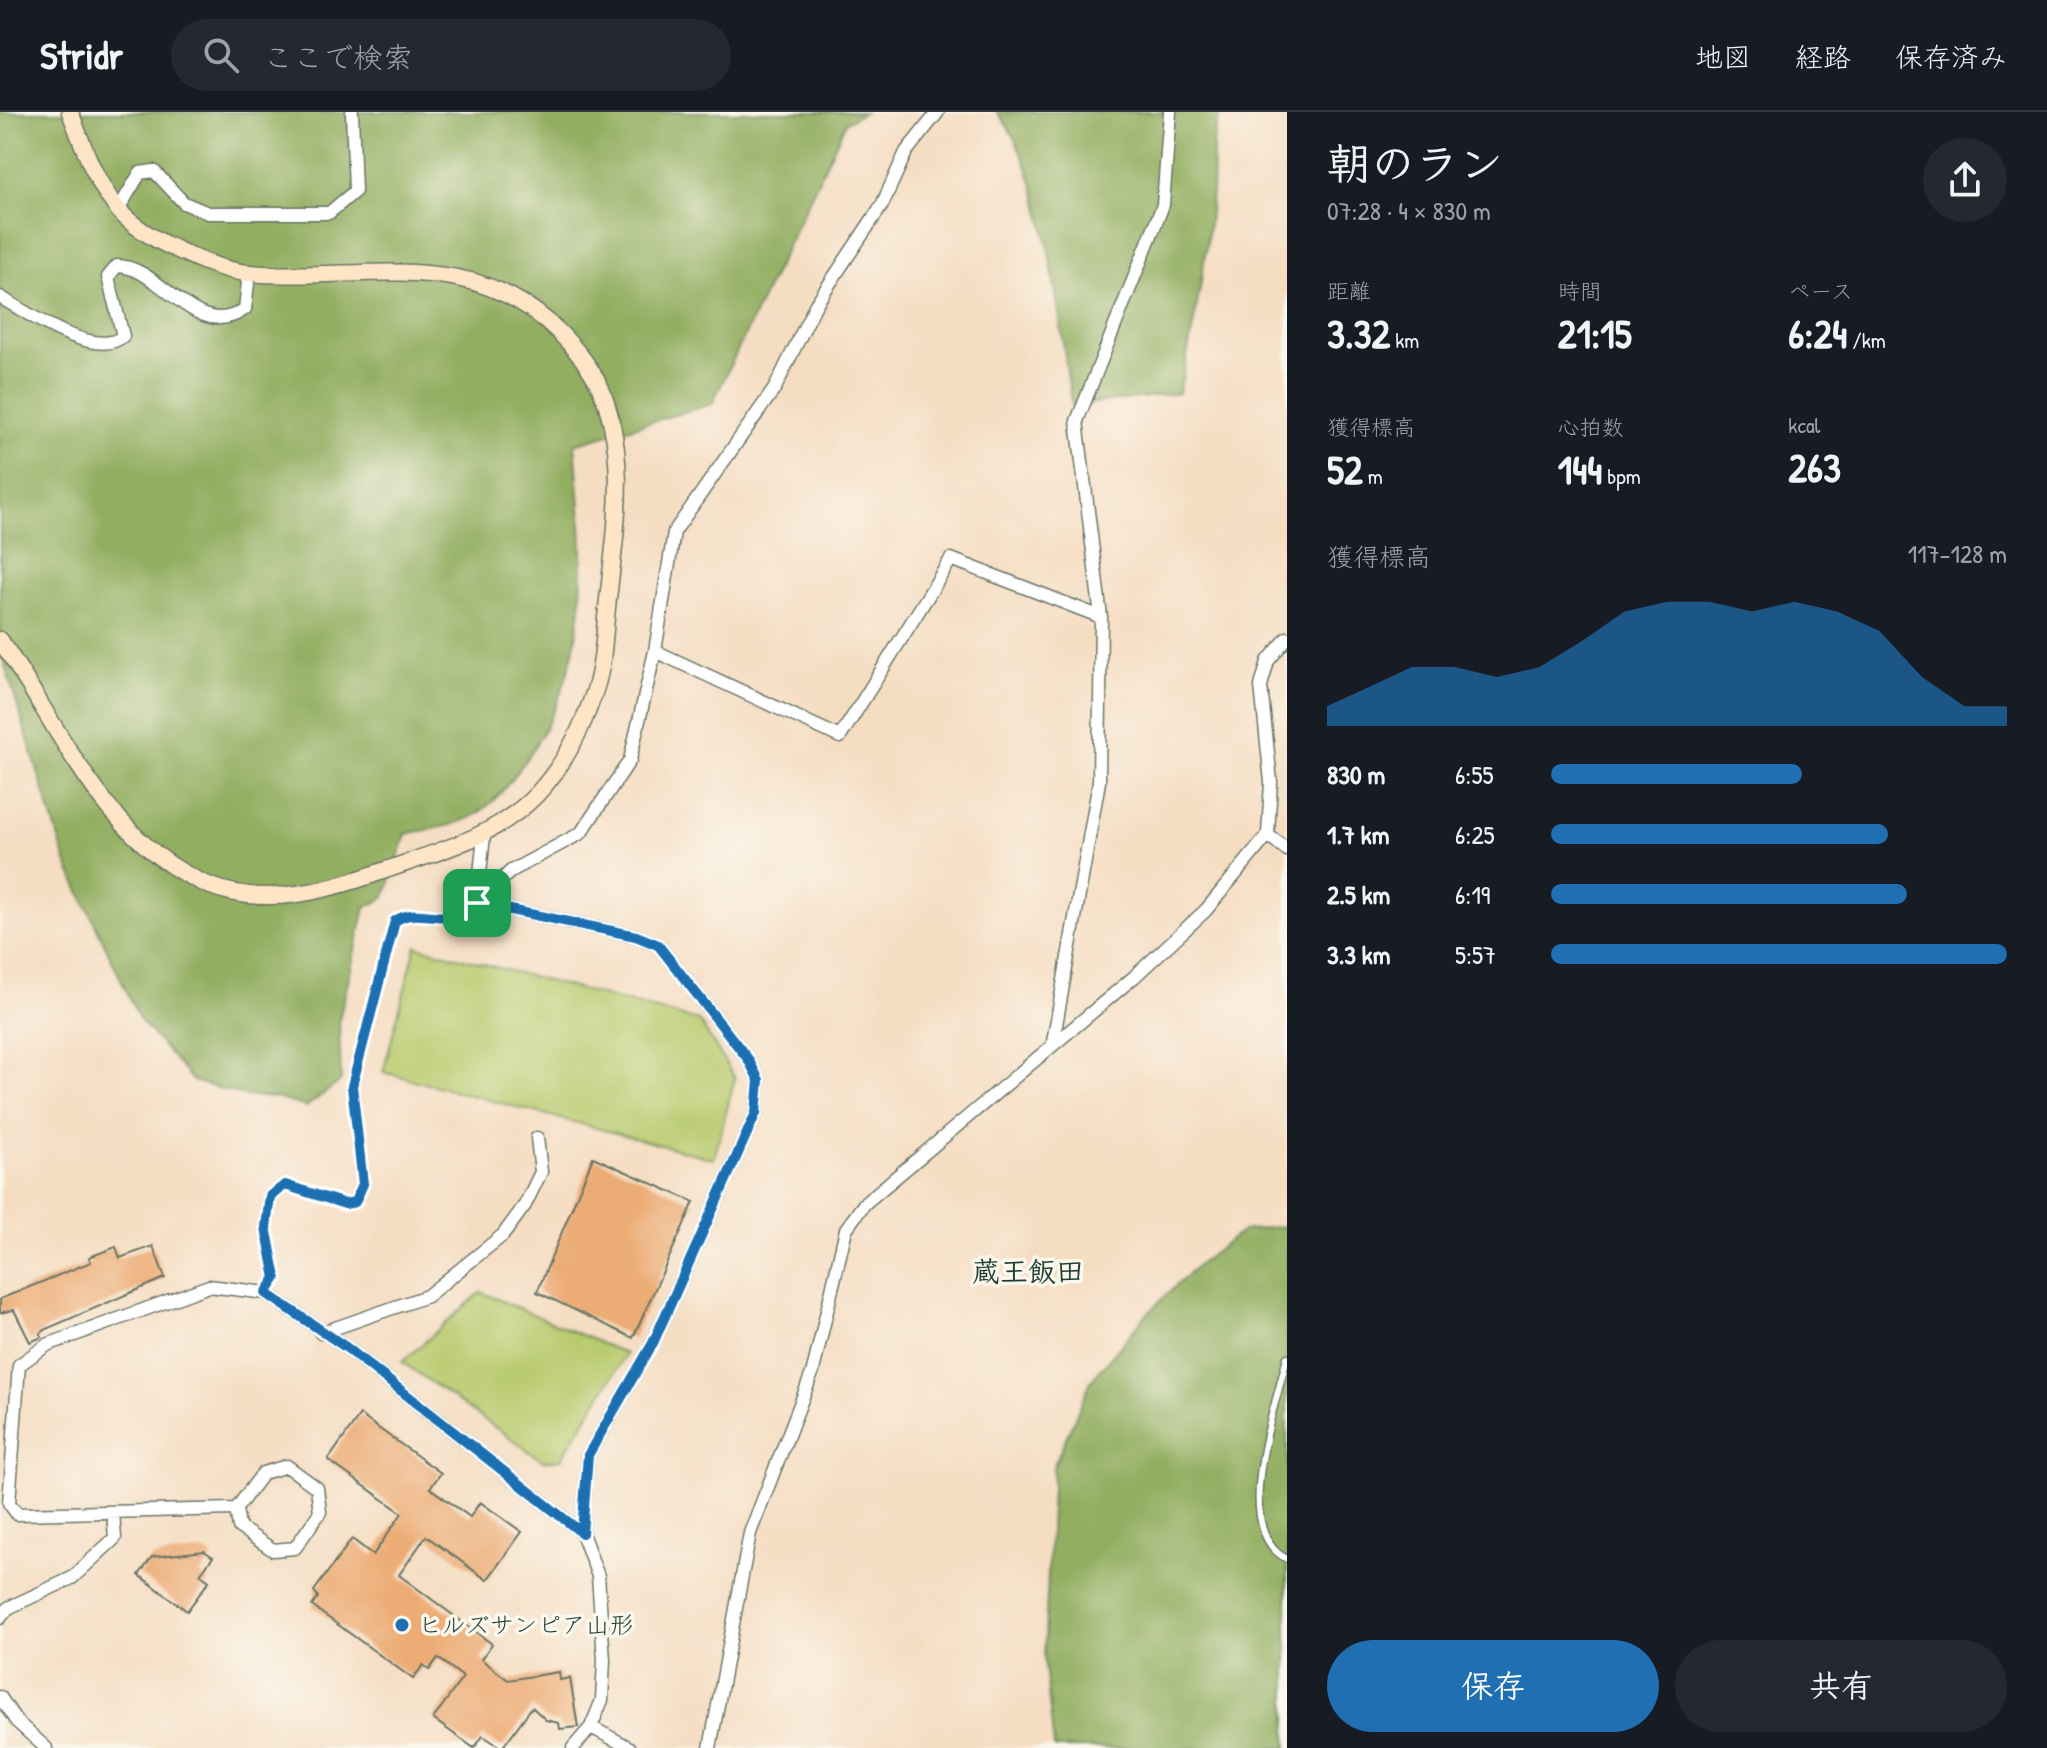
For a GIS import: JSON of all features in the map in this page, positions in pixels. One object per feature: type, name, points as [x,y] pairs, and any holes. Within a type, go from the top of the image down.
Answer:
[{"type":"street","points":[[0,640],[94,788],[141,844],[209,885],[274,898],[338,887],[484,835],[537,794],[578,736],[598,681],[617,488],[614,434],[597,381],[570,342],[536,309],[473,279],[400,272],[245,273],[186,254],[148,235],[118,210],[93,171],[70,112]]},
{"type":"street","points":[[118,210],[140,173],[154,171],[184,203],[208,213],[329,213],[355,191],[352,112]]},
{"type":"street","points":[[477,903],[511,871],[581,833],[630,760],[655,651],[674,532],[775,388],[816,304],[882,205],[906,152],[938,112]]},
{"type":"street","points":[[1053,1042],[1099,782],[1101,617],[1077,421],[1163,205],[1170,112]]},
{"type":"street","points":[[0,297],[95,345],[114,344],[123,336],[108,277],[117,266],[131,266],[186,306],[211,317],[234,317],[245,309],[248,295],[245,273]]},
{"type":"street","points":[[655,651],[840,737],[951,559],[1101,617]]},
{"type":"street","points":[[710,1748],[750,1533],[813,1371],[846,1229],[864,1204],[916,1164],[1053,1042],[1134,977],[1206,910],[1268,835],[1271,782],[1261,686],[1268,661],[1287,638]]},
{"type":"street","points":[[477,903],[484,835]]},
{"type":"street","points":[[1268,835],[1287,850]]},
{"type":"street","points":[[477,903],[636,936],[658,945],[748,1059],[759,1080],[756,1113],[672,1302],[588,1455],[582,1533],[598,1576],[604,1660],[602,1700],[591,1727],[573,1748]]},
{"type":"street","points":[[321,1333],[427,1296],[503,1235],[525,1205],[541,1172],[537,1138]]},
{"type":"street","points":[[236,1509],[17,1514],[4,1504],[19,1365],[47,1345],[209,1286],[266,1293],[347,1348],[582,1533]]},
{"type":"street","points":[[287,1466],[317,1488],[320,1512],[295,1548],[273,1550],[239,1527],[236,1509],[263,1473],[287,1466]]},
{"type":"street","points":[[0,1618],[8,1608],[72,1578],[115,1538],[113,1512]]},
{"type":"street","points":[[0,1697],[16,1721],[46,1748]]},
{"type":"street","points":[[591,1727],[630,1748]]},
{"type":"lane","points":[[266,1293],[276,1278],[266,1227],[270,1196],[285,1185],[345,1204],[355,1202],[363,1184],[352,1086],[395,921],[405,914],[453,918],[477,903]]},
{"type":"lane","points":[[1287,1357],[1256,1507],[1262,1535],[1278,1554],[1287,1559]]},
{"type":"green space","points":[[0,112],[864,112],[846,122],[712,404],[575,444],[582,569],[574,647],[564,686],[548,723],[525,761],[495,799],[464,820],[406,834],[385,897],[365,908],[339,1020],[341,1081],[306,1107],[276,1098],[246,1096],[193,1081],[140,1020],[66,862],[0,649]]},
{"type":"green space","points":[[997,112],[1221,112],[1213,141],[1212,191],[1203,267],[1179,393],[1072,406],[1040,211],[1029,172],[1015,139]]},
{"type":"green space","points":[[416,946],[699,1021],[735,1078],[714,1159],[383,1072]]},
{"type":"green space","points":[[1283,1226],[1287,1231],[1287,1748],[1054,1748],[1044,1657],[1053,1467],[1091,1381],[1146,1315],[1192,1270],[1242,1231]]},
{"type":"green space","points":[[481,1292],[626,1354],[561,1459],[543,1461],[402,1362]]},
{"type":"building","points":[[593,1157],[694,1202],[633,1338],[537,1292]]},
{"type":"building","points":[[153,1246],[165,1278],[46,1329],[40,1334],[42,1337],[30,1342],[14,1310],[0,1313],[0,1299],[91,1262],[89,1257],[116,1247],[120,1258]]},
{"type":"building","name":"ヒルズサンピア山形","points":[[360,1415],[441,1473],[430,1488],[470,1517],[480,1502],[522,1532],[487,1580],[426,1536],[399,1575],[492,1644],[481,1659],[508,1680],[559,1672],[560,1680],[570,1678],[578,1727],[560,1729],[559,1723],[546,1720],[532,1707],[502,1748],[483,1736],[474,1748],[433,1719],[463,1677],[438,1658],[429,1670],[423,1665],[413,1679],[312,1606],[318,1597],[314,1591],[352,1539],[373,1555],[402,1513],[328,1460]]},
{"type":"building","points":[[204,1551],[213,1557],[200,1574],[209,1581],[187,1611],[139,1575],[152,1557]]},
{"type":"place","name":"ヒルズサンピア山形","points":[[402,1625]]},
{"type":"district","name":"蔵王飯田","points":[[1028,1271]]},
{"type":"route","points":[[477,903],[607,929],[658,945],[748,1059],[759,1080],[760,1096],[756,1113],[672,1302],[653,1343],[588,1455],[582,1533],[347,1348],[266,1293],[276,1278],[266,1227],[270,1196],[285,1185],[303,1188],[345,1204],[355,1202],[363,1184],[352,1086],[395,921],[405,914],[453,918],[477,903]]}]
